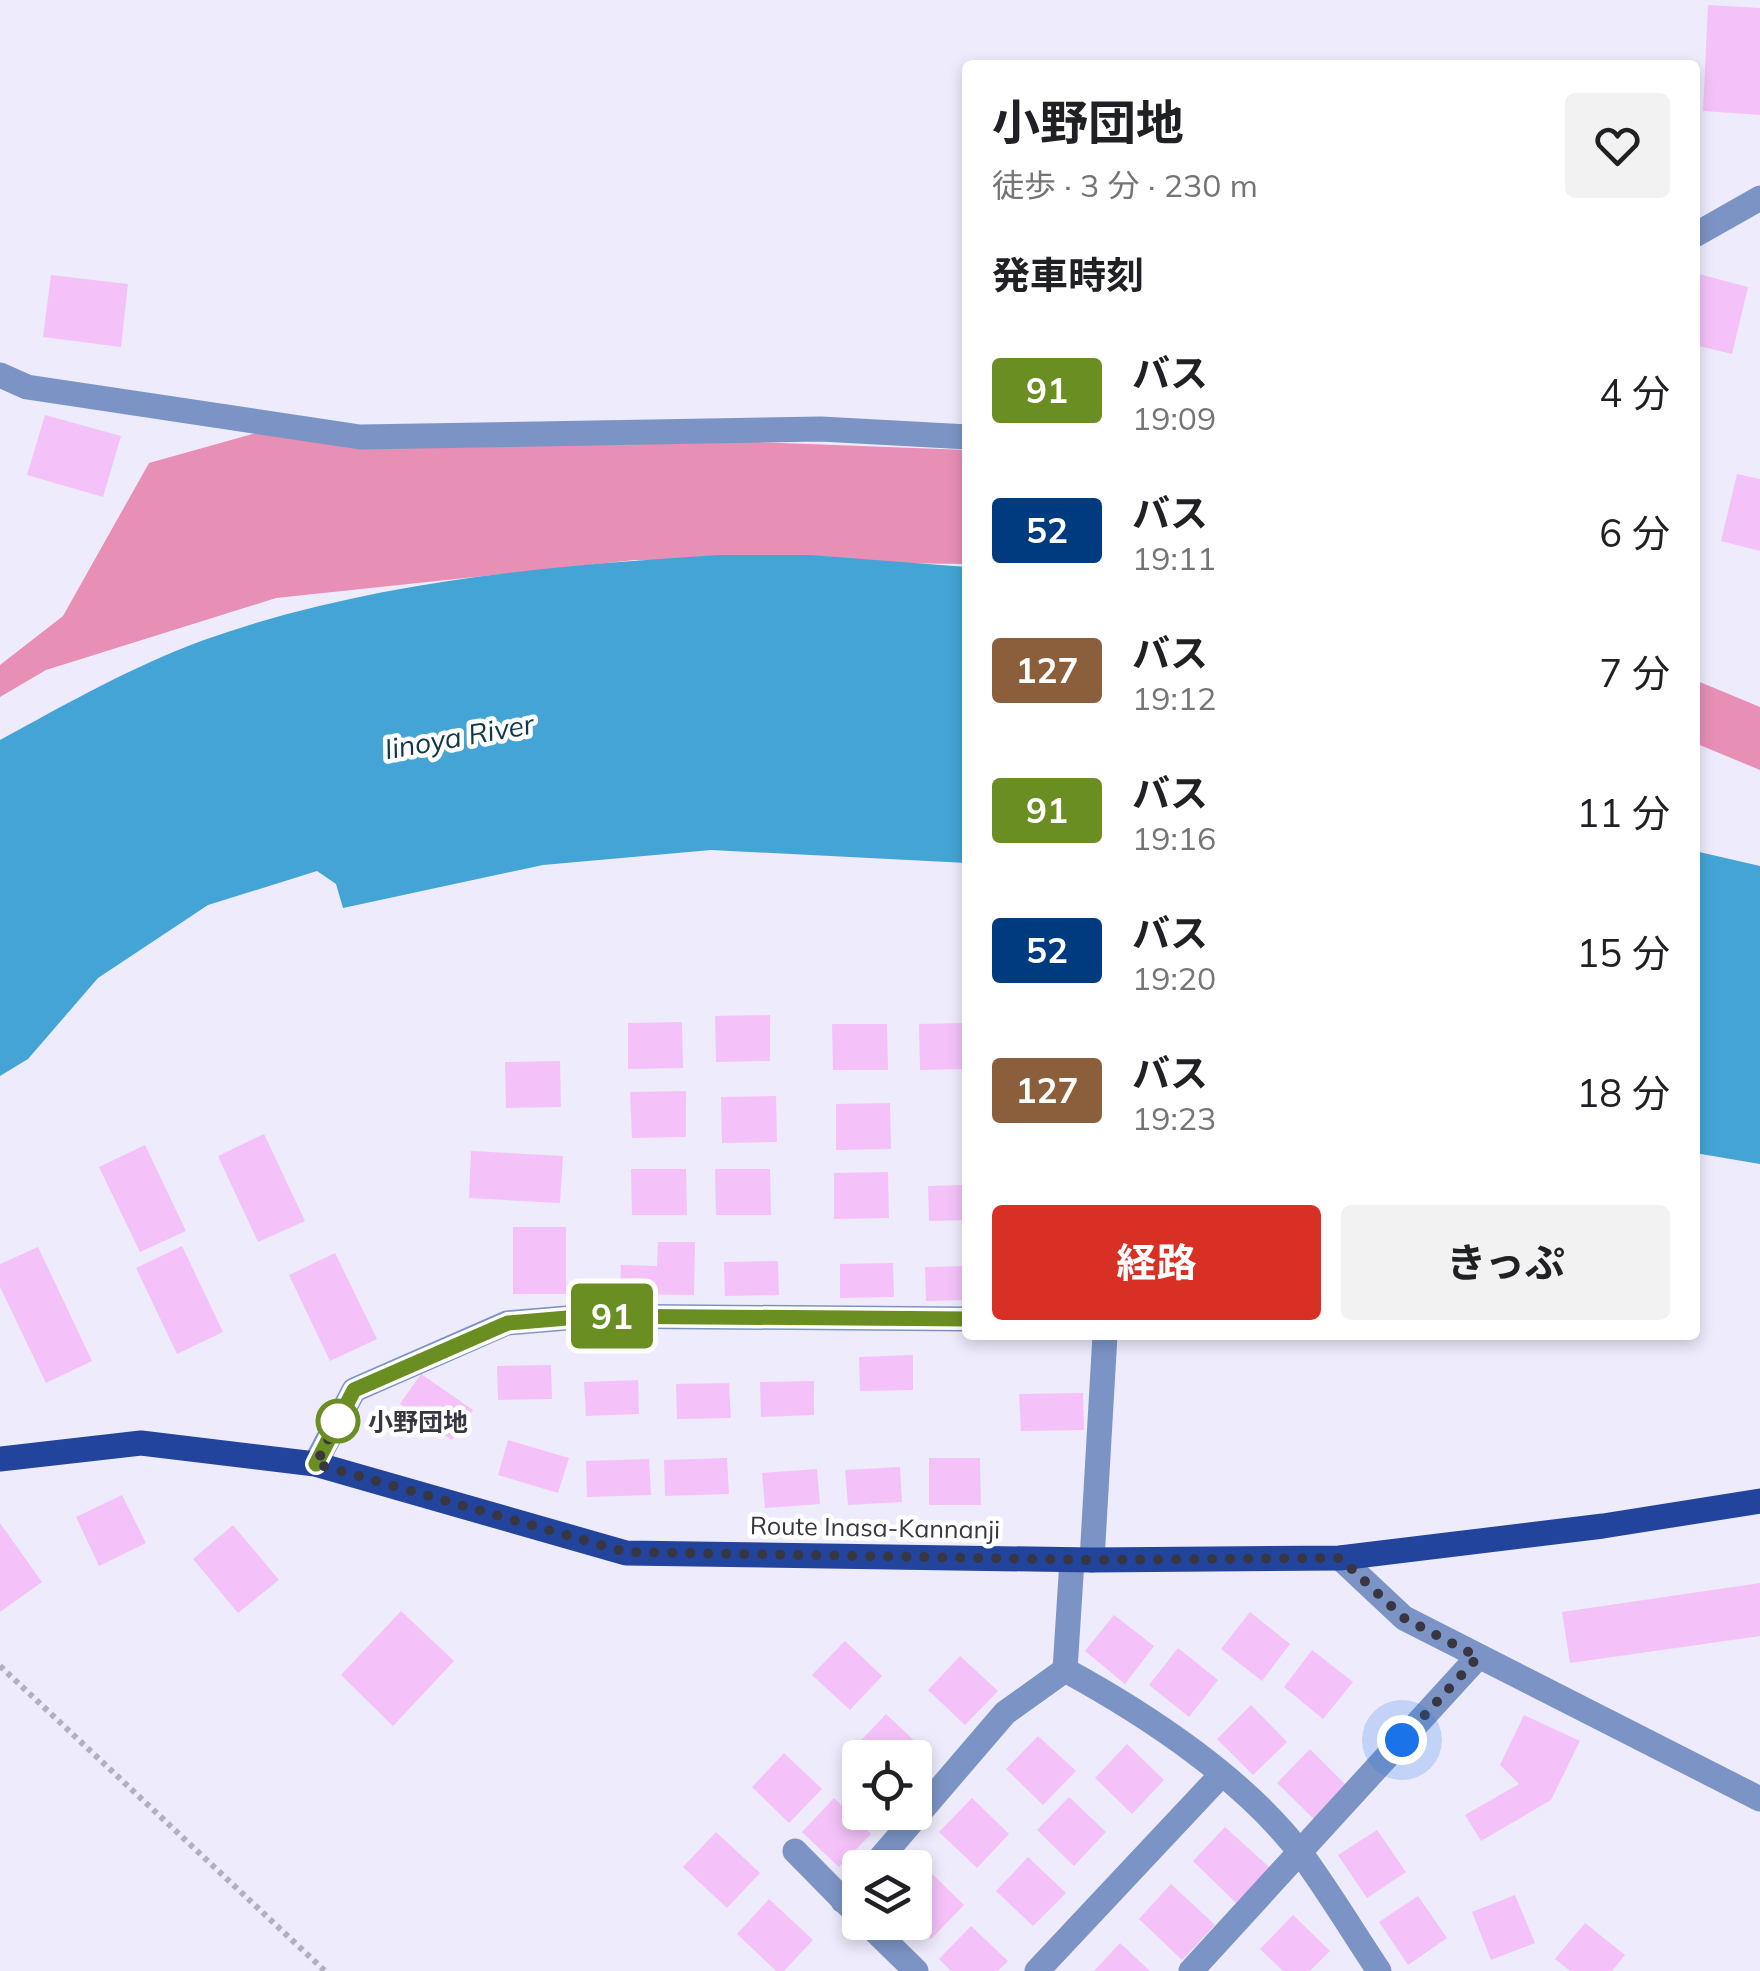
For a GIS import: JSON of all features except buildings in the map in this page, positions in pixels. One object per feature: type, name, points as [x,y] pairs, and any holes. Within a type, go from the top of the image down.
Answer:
[{"type":"main road","name":"Route Inasa-Kannanji","points":[[0,1459],[142,1443],[316,1464],[626,1552],[1082,1560],[1340,1558],[1603,1526],[1760,1501]]},
{"type":"street","points":[[1700,232],[1760,198]]},
{"type":"street","points":[[0,375],[28,387],[360,437],[821,429],[962,437]]},
{"type":"street","points":[[316,1464],[354,1390],[508,1323],[591,1316],[962,1319]]},
{"type":"street","points":[[887,1850],[1005,1712],[1065,1670],[1082,1560],[1104,1340]]},
{"type":"street","points":[[1340,1558],[1404,1618],[1760,1799]]},
{"type":"street","points":[[1190,1971],[1478,1657]]},
{"type":"street","points":[[1065,1670],[1117,1698],[1222,1774],[1300,1852],[1379,1971]]},
{"type":"street","points":[[1037,1971],[1222,1774]]},
{"type":"street","points":[[795,1851],[842,1890]]},
{"type":"street","points":[[884,1940],[916,1971]]},
{"type":"path","points":[[0,1666],[325,1971]]},
{"type":"shaded area","points":[[288,424],[962,450],[962,564],[635,560],[276,598],[46,670],[0,697],[0,665],[63,616],[149,463]]},
{"type":"shaded area","points":[[1700,682],[1760,707],[1760,770],[1700,745]]},
{"type":"water","name":"Iinoya River","points":[[719,555],[810,555],[962,567],[962,863],[711,850],[543,865],[343,908],[336,884],[317,871],[208,905],[98,978],[28,1059],[0,1076],[0,740],[151,662],[267,620],[394,590],[588,565]]},
{"type":"water","points":[[1700,852],[1760,866],[1760,1164],[1700,1154]]},
{"type":"bus line","name":"91","points":[[316,1464],[354,1390],[508,1323],[591,1316],[962,1319]]},
{"type":"place","name":"小野団地","points":[[338,1421]]},
{"type":"route","points":[[338,1421],[341,1414],[316,1464],[626,1552],[1092,1560],[1340,1558],[1404,1618],[1478,1657],[1402,1740]]}]
